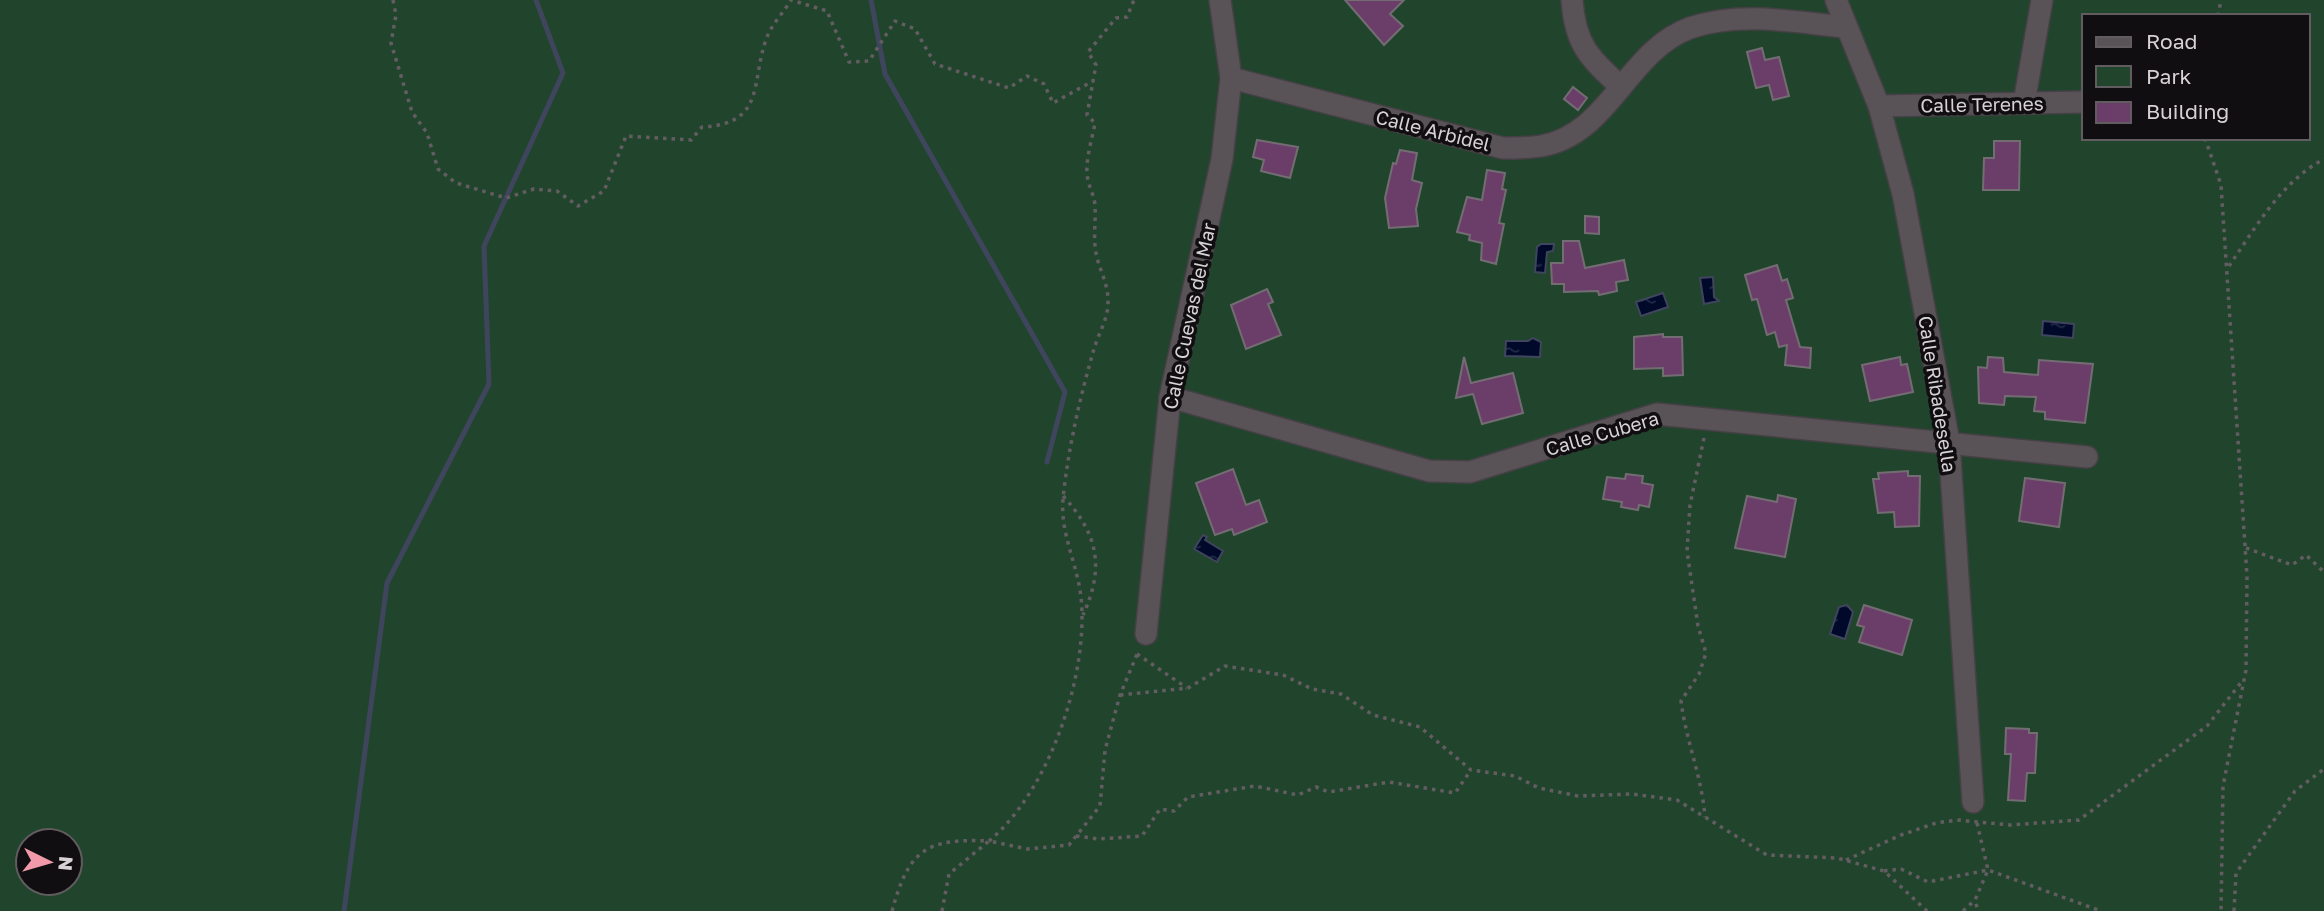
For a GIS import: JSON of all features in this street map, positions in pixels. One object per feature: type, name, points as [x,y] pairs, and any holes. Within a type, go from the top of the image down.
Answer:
[{"type":"street","name":"Calle Cuevas del Mar","points":[[1146,634],[1170,397],[1222,159],[1231,78],[1220,0]]},
{"type":"street","points":[[1572,0],[1574,22],[1590,59],[1620,86]]},
{"type":"street","name":"Calle Ribadesella","points":[[1836,0],[1879,106],[1903,194],[1949,442],[1973,802]]},
{"type":"street","points":[[2024,103],[2042,0]]},
{"type":"street","name":"Calle Arbidel","points":[[1231,78],[1503,148],[1543,146],[1572,134],[1600,112],[1620,86],[1662,42],[1688,29],[1717,21],[1749,17],[1845,27]]},
{"type":"street","name":"Calle Terenes","points":[[1879,106],[2082,102]]},
{"type":"street","name":"Calle Cubera","points":[[1170,397],[1429,471],[1470,472],[1657,414],[2087,457]]},
{"type":"path","points":[[393,0],[396,15],[391,43],[412,112],[427,133],[438,169],[456,183],[506,198],[534,189],[557,191],[578,206],[604,191],[626,136],[691,140],[702,127],[724,126],[752,105],[768,36],[791,0],[827,11],[849,62],[869,61],[895,21],[915,29],[935,64],[1009,88],[1027,76],[1044,84],[1054,103],[1093,81]]},
{"type":"path","points":[[942,911],[949,874],[1010,824],[1049,758],[1077,667],[1082,617],[1076,570],[1062,522],[1063,496],[1079,406],[1108,305],[1104,270],[1097,257],[1094,236],[1094,193],[1088,180],[1095,123],[1087,115],[1096,65],[1088,52],[1116,18],[1127,18],[1134,0]]},
{"type":"path","points":[[2206,140],[2221,185],[2228,267],[2228,319],[2236,381],[2246,548],[2245,678],[2223,786],[2221,911]]},
{"type":"path","points":[[2228,267],[2264,214],[2302,171],[2324,159]]},
{"type":"path","points":[[1705,817],[1702,785],[1684,730],[1681,701],[1699,674],[1706,653],[1698,626],[1687,551],[1690,505],[1700,467],[1707,419]]},
{"type":"path","points":[[1063,496],[1078,512],[1093,536],[1096,556],[1090,600],[1082,617]]},
{"type":"path","points":[[2246,548],[2292,565],[2306,555],[2324,572]]},
{"type":"path","points":[[892,911],[901,878],[919,852],[951,839],[989,841],[1027,849],[1069,845],[1100,806],[1105,750],[1120,695],[1146,634]]},
{"type":"path","points":[[1137,654],[1188,688]]},
{"type":"path","points":[[1120,695],[1188,688],[1225,666],[1283,675],[1312,689],[1341,694],[1373,715],[1420,727],[1471,770],[1515,776],[1539,788],[1578,796],[1632,794],[1677,800],[1767,855],[1846,860],[1884,871],[1901,869],[1928,882],[1988,870],[2101,911]]},
{"type":"path","points":[[1846,860],[1900,835],[1936,823],[1957,820],[1978,824],[2078,820],[2207,726],[2245,678]]},
{"type":"path","points":[[2234,911],[2236,873],[2295,790],[2323,768]]},
{"type":"path","points":[[1076,836],[1099,839],[1142,836],[1160,809],[1174,811],[1188,797],[1255,786],[1298,795],[1317,787],[1329,792],[1389,782],[1455,793],[1471,770]]},
{"type":"path","points":[[1963,911],[1975,900],[1988,870],[1973,802]]},
{"type":"path","points":[[1884,871],[1927,911]]},
{"type":"path","points":[[1975,900],[1978,911]]},
{"type":"green space","points":[[0,0],[2324,0],[2324,911],[0,911]]},
{"type":"water","points":[[1541,244],[1554,244],[1553,251],[1547,252],[1545,273],[1535,272],[1537,247]]},
{"type":"water","points":[[1713,277],[1714,297],[1719,301],[1704,304],[1700,278]]},
{"type":"water","points":[[1663,293],[1668,307],[1641,316],[1636,302]]},
{"type":"water","points":[[2043,321],[2074,324],[2073,338],[2042,335]]},
{"type":"water","points":[[1533,338],[1541,342],[1540,357],[1505,356],[1506,341],[1528,341]]},
{"type":"water","points":[[1203,535],[1207,537],[1205,540],[1223,551],[1217,562],[1194,549]]},
{"type":"water","points":[[1847,605],[1853,612],[1845,639],[1830,634],[1839,607]]},
{"type":"building","points":[[1345,0],[1404,0],[1390,14],[1403,26],[1384,45]]},
{"type":"building","points":[[1762,48],[1765,60],[1779,57],[1789,96],[1773,100],[1769,85],[1756,88],[1747,52]]},
{"type":"building","points":[[1573,87],[1587,98],[1578,110],[1564,99]]},
{"type":"building","points":[[1257,140],[1298,147],[1290,178],[1261,171],[1264,160],[1253,157]]},
{"type":"building","points":[[1994,141],[2020,141],[2019,190],[1983,190],[1984,158],[1994,158]]},
{"type":"building","points":[[1400,150],[1417,153],[1412,180],[1422,183],[1416,209],[1418,226],[1389,228],[1385,198],[1393,163],[1396,164]]},
{"type":"building","points":[[1487,170],[1505,173],[1502,189],[1506,190],[1499,223],[1504,224],[1496,264],[1481,260],[1482,243],[1469,240],[1470,235],[1457,232],[1467,197],[1482,200]]},
{"type":"building","points":[[1585,216],[1599,217],[1599,234],[1585,233]]},
{"type":"building","points":[[1563,241],[1579,241],[1585,268],[1624,260],[1628,280],[1616,282],[1617,291],[1599,295],[1598,291],[1564,292],[1564,284],[1552,284],[1551,263],[1563,263]]},
{"type":"building","points":[[1777,265],[1782,281],[1787,279],[1793,298],[1786,300],[1800,347],[1811,348],[1810,368],[1785,365],[1787,345],[1779,347],[1775,332],[1767,335],[1757,299],[1752,300],[1745,275]]},
{"type":"building","points":[[1267,289],[1273,302],[1268,304],[1281,335],[1246,349],[1231,305]]},
{"type":"building","points":[[1663,334],[1663,337],[1682,337],[1683,375],[1663,376],[1663,368],[1634,369],[1634,337]]},
{"type":"building","points":[[1464,357],[1471,383],[1513,373],[1523,413],[1482,424],[1473,394],[1456,398]]},
{"type":"building","points":[[1900,357],[1901,365],[1907,364],[1913,392],[1870,401],[1862,365]]},
{"type":"building","points":[[1988,357],[2003,358],[2004,372],[2038,375],[2039,360],[2093,364],[2085,423],[2045,419],[2045,412],[2034,411],[2036,397],[2005,396],[2004,405],[1979,403],[1978,367],[1987,368]]},
{"type":"building","points":[[1233,469],[1246,505],[1259,500],[1267,522],[1234,535],[1232,529],[1215,535],[1196,483]]},
{"type":"building","points":[[1908,471],[1908,476],[1920,476],[1919,526],[1895,527],[1894,512],[1878,513],[1873,479],[1879,479],[1878,473]]},
{"type":"building","points":[[1626,474],[1643,476],[1642,483],[1653,485],[1649,507],[1639,505],[1638,510],[1621,507],[1622,502],[1603,499],[1607,477],[1625,479]]},
{"type":"building","points":[[2025,478],[2065,483],[2059,527],[2019,521]]},
{"type":"building","points":[[1778,495],[1796,499],[1785,557],[1735,548],[1747,496],[1777,502]]},
{"type":"building","points":[[1864,605],[1912,620],[1902,655],[1859,642],[1864,627],[1857,625]]},
{"type":"building","points":[[2006,728],[2029,729],[2029,733],[2037,733],[2035,773],[2027,773],[2025,801],[2008,800],[2011,754],[2005,754]]},
{"type":"waterway","points":[[344,911],[387,583],[489,384],[484,246],[563,73],[536,0]]},
{"type":"waterway","points":[[871,0],[885,74],[1065,392],[1047,462]]}]
